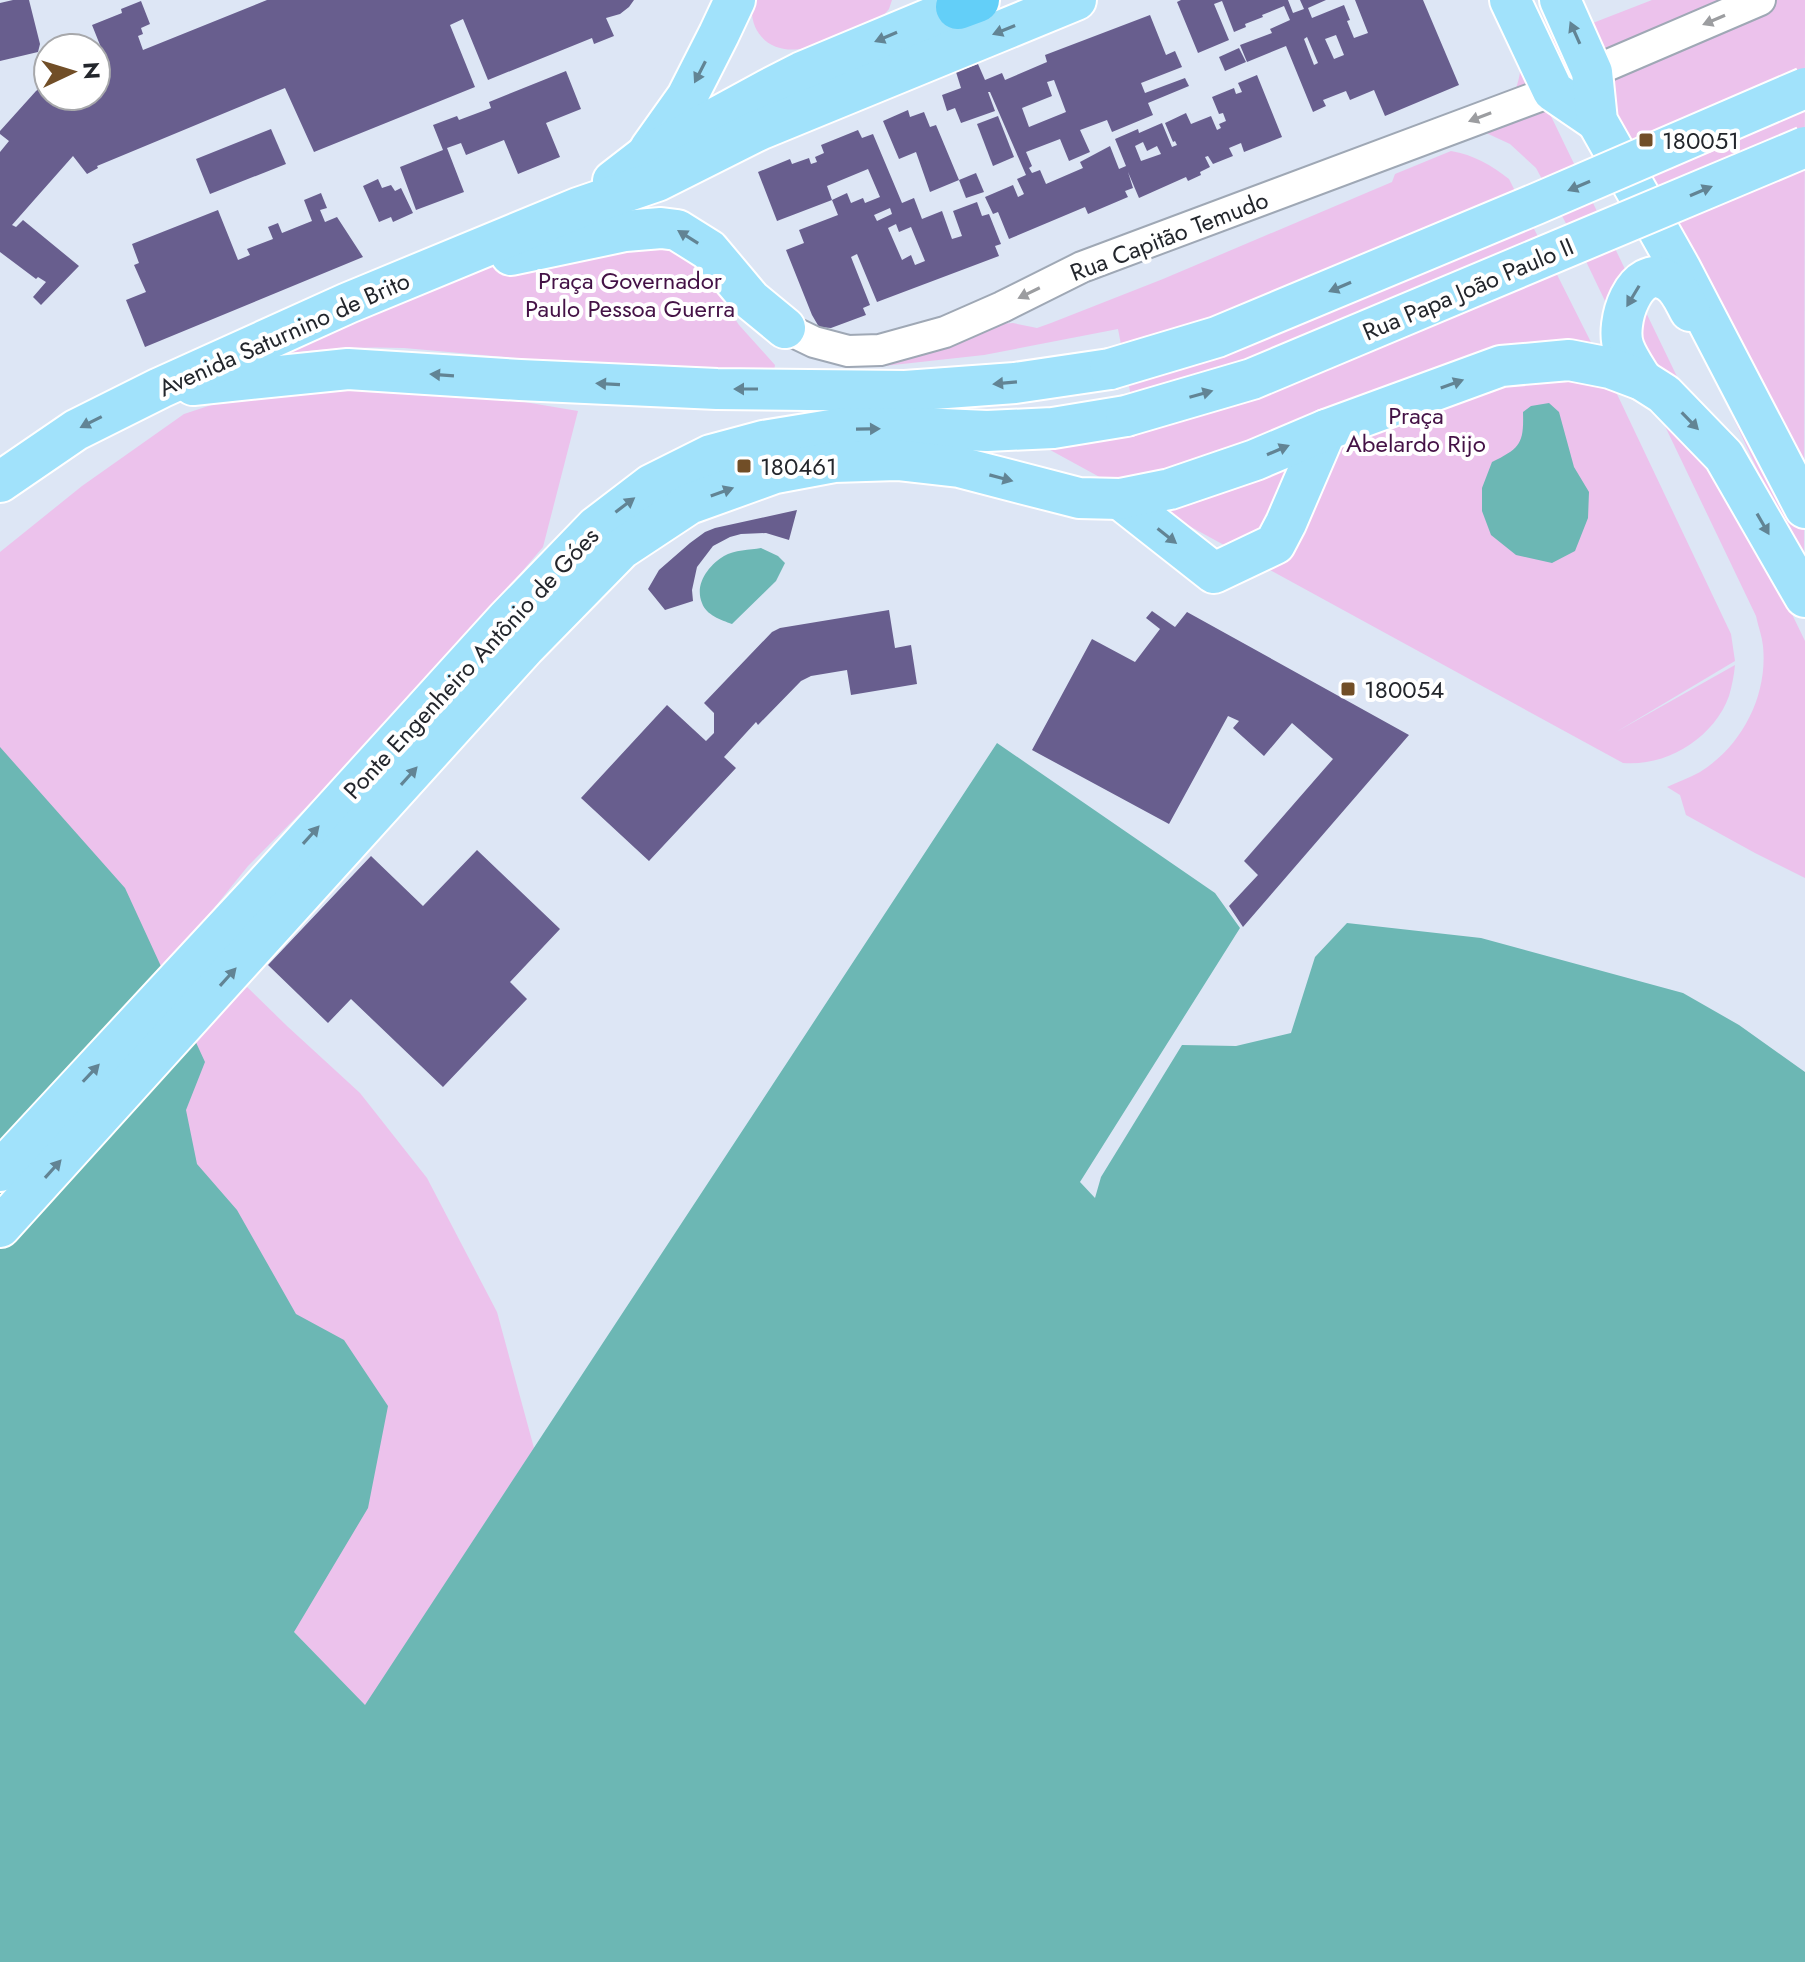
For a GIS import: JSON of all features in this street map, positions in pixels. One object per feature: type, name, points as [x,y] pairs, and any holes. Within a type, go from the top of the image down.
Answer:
[{"type":"main road","points":[[644,157],[687,97],[735,0]]},
{"type":"main road","name":"Avenida Saturnino de Brito","points":[[1,482],[76,430],[160,388],[348,303],[578,208],[657,181],[759,130],[1076,0]]},
{"type":"main road","points":[[1510,0],[1553,91],[1597,121]]},
{"type":"main road","points":[[1560,0],[1592,72],[1597,121],[1680,268],[1805,508]]},
{"type":"main road","name":"Avenida Saturnino de Brito","points":[[578,208],[644,157],[743,102],[958,2]]},
{"type":"main road","points":[[160,388],[348,369],[702,388],[905,391],[1015,383],[1110,369],[1217,337],[1805,88]]},
{"type":"main road","name":"Rua Papa João Paulo II","points":[[1126,416],[1252,379],[1805,147]]},
{"type":"main road","points":[[417,276],[625,231],[677,230],[709,250],[751,300],[785,328]]},
{"type":"main road","points":[[1642,380],[1623,347],[1621,326],[1630,297],[1637,286],[1661,278],[1679,291],[1702,332],[1770,405],[1805,467]]},
{"type":"main road","points":[[897,460],[959,467],[1079,498],[1120,499],[1170,489],[1255,460],[1326,430],[1501,366],[1569,360],[1610,368],[1642,380],[1664,394],[1724,456],[1805,597]]},
{"type":"main road","name":"Ponte Engenheiro Antônio de Góes","points":[[0,1227],[506,620],[596,527],[651,485],[711,455],[763,441],[837,429],[987,431],[1053,428],[1126,416]]},
{"type":"main road","points":[[897,460],[925,452],[1031,440],[1053,428]]},
{"type":"main road","points":[[1120,499],[1214,573],[1275,544],[1326,430]]},
{"type":"main road","name":"Ponte Engenheiro Antônio de Góes","points":[[0,1171],[270,905],[621,549],[689,504],[775,473],[834,462],[897,460]]},
{"type":"street","points":[[1592,72],[1760,0]]},
{"type":"street","name":"Rua Capitão Temudo","points":[[785,328],[814,342],[848,351],[880,350],[945,332],[1082,267],[1553,91]]},
{"type":"green space","points":[[753,0],[892,0],[883,16],[793,50],[772,45],[758,32],[752,12]]},
{"type":"green space","points":[[1652,0],[1805,0],[1804,570],[1692,329],[1549,40]]},
{"type":"green space","points":[[1521,64],[1548,110],[1805,641],[1805,878],[1686,815],[1680,795],[1667,787],[1700,772],[1740,734],[1761,683],[1762,638],[1756,616],[1582,253],[1536,168],[1510,144],[1484,132],[1514,94]]},
{"type":"green space","name":"Praça Abelardo Rijo","points":[[1451,151],[1482,161],[1509,179],[1616,392],[1731,634],[1735,661],[1616,732],[1735,665],[1730,692],[1722,711],[1700,737],[1671,755],[1639,763],[1623,763],[1041,445],[1135,417],[1118,329],[984,355],[884,366],[876,363],[998,324],[1013,323],[1037,328],[1051,323],[1392,182],[1395,174]]},
{"type":"green space","name":"Praça Governador Paulo Pessoa Guerra","points":[[619,218],[704,266],[739,325],[775,365],[774,371],[583,364],[386,347],[314,350],[260,358],[462,271]]},
{"type":"green space","points":[[399,381],[578,411],[543,547],[407,705],[248,866],[193,934],[360,1093],[427,1178],[497,1312],[534,1448],[365,1706],[294,1632],[0,1197],[0,552],[82,486],[184,414],[254,391]]},
{"type":"shaded area","points":[[1549,403],[1559,412],[1574,467],[1589,492],[1588,518],[1575,551],[1552,563],[1516,555],[1491,535],[1482,511],[1482,488],[1492,462],[1518,444],[1523,431],[1523,412],[1531,406]]},
{"type":"shaded area","points":[[761,548],[785,563],[776,581],[732,624],[710,614],[700,596],[701,582],[708,570],[728,554]]},
{"type":"shaded area","points":[[997,743],[1215,893],[1240,928],[1080,1182],[1095,1198],[1101,1177],[1182,1045],[1236,1046],[1291,1033],[1315,957],[1347,923],[1481,938],[1683,993],[1739,1025],[1805,1072],[1805,1962],[0,1962],[0,747],[125,888],[205,1062],[186,1110],[197,1164],[237,1210],[296,1314],[344,1340],[388,1406],[368,1508],[294,1632],[365,1705]]},
{"type":"building","points":[[29,0],[37,32],[32,32],[32,53],[0,61],[0,3]]},
{"type":"building","points":[[267,0],[634,0],[620,14],[606,18],[614,36],[594,44],[592,38],[488,80],[463,19],[450,25],[475,87],[314,152],[285,88],[97,166],[87,174],[73,156],[12,225],[16,227],[23,220],[79,266],[41,305],[33,297],[46,282],[38,277],[36,279],[0,252],[0,152],[9,141],[0,131],[32,95],[32,112],[112,112],[112,32],[95,32],[92,25],[122,13],[121,9],[141,1],[150,24],[141,28],[143,34],[138,36],[143,50]]},
{"type":"building","points":[[1181,0],[1288,0],[1293,13],[1304,9],[1300,0],[1326,0],[1308,8],[1312,18],[1344,5],[1354,38],[1368,33],[1355,0],[1423,0],[1459,85],[1385,116],[1374,90],[1350,100],[1346,91],[1323,100],[1326,106],[1313,112],[1286,46],[1247,62],[1240,45],[1272,33],[1270,29],[1290,20],[1284,6],[1234,32],[1222,1],[1214,4],[1229,40],[1198,53],[1177,2]],"holes":[[[1336,35],[1344,55],[1334,59],[1325,39]],[[1307,37],[1318,63],[1314,65],[1304,39]]]},
{"type":"building","points":[[1150,15],[1166,55],[1175,51],[1182,67],[1141,83],[1145,93],[1185,78],[1189,86],[1148,103],[1153,115],[1112,132],[1107,120],[1080,130],[1090,152],[1069,161],[1060,139],[1026,152],[1032,173],[1040,170],[1046,184],[1083,168],[1080,162],[1110,146],[1119,169],[1126,166],[1115,139],[1138,129],[1139,133],[1162,123],[1172,147],[1177,145],[1165,123],[1186,113],[1191,124],[1211,116],[1217,130],[1221,128],[1219,124],[1226,121],[1223,113],[1219,114],[1212,97],[1234,88],[1236,94],[1242,92],[1238,83],[1257,75],[1282,137],[1244,152],[1241,143],[1229,148],[1233,156],[1213,164],[1208,156],[1205,157],[1210,167],[1200,172],[1201,175],[1188,181],[1186,177],[1139,198],[1128,172],[1133,188],[1125,191],[1128,197],[1088,214],[1085,207],[1009,239],[998,212],[993,214],[985,197],[1013,185],[1018,197],[1024,194],[1017,179],[1026,175],[990,92],[995,111],[961,123],[955,108],[947,111],[942,95],[961,88],[956,72],[978,64],[985,80],[1002,73],[1005,80],[1047,62],[1045,55]],"holes":[[[1054,80],[1066,112],[1029,127],[1022,108],[1052,96],[1047,82]],[[1143,142],[1147,151],[1157,146],[1161,154],[1141,161],[1135,146]]]},
{"type":"building","points":[[1239,48],[1246,62],[1225,71],[1219,57]]},
{"type":"building","points":[[566,71],[581,109],[546,123],[560,157],[518,174],[504,140],[466,155],[461,143],[447,148],[464,192],[416,210],[400,167],[443,150],[433,125],[457,116],[459,120],[491,108],[489,102]]},
{"type":"building","points":[[908,110],[910,117],[924,112],[930,127],[936,125],[959,180],[930,192],[916,152],[899,159],[883,121]]},
{"type":"building","points":[[998,116],[1014,157],[993,166],[977,124]]},
{"type":"building","points":[[271,129],[286,164],[210,194],[196,159]]},
{"type":"building","points":[[858,130],[862,138],[873,134],[902,203],[914,198],[922,219],[942,211],[952,239],[962,236],[953,211],[977,202],[982,216],[989,214],[1001,244],[995,246],[999,256],[877,302],[857,254],[851,257],[870,305],[863,308],[866,315],[831,328],[819,327],[786,250],[804,243],[799,230],[838,215],[832,200],[777,221],[758,172],[790,159],[792,164],[809,158],[811,164],[817,162],[815,157],[824,153],[821,145]],"holes":[[[868,169],[880,197],[865,203],[863,198],[851,203],[847,193],[832,200],[827,186]],[[890,208],[892,214],[877,221],[874,215]],[[896,224],[899,232],[911,227],[925,261],[915,265],[911,255],[902,260],[888,228]]]},
{"type":"building","points":[[976,173],[984,192],[966,198],[959,180]]},
{"type":"building","points":[[378,179],[382,188],[391,185],[395,191],[401,188],[413,213],[393,222],[391,217],[379,222],[363,186]]},
{"type":"building","points":[[321,193],[327,208],[320,210],[325,222],[337,217],[363,257],[145,347],[126,300],[146,292],[134,265],[139,263],[132,244],[218,210],[238,260],[250,255],[247,249],[273,239],[268,227],[278,223],[282,233],[312,221],[304,200]]},
{"type":"building","points":[[797,510],[789,540],[766,533],[741,534],[713,546],[697,567],[693,601],[665,610],[648,589],[659,570],[705,532]]},
{"type":"building","points":[[889,610],[895,648],[911,645],[917,684],[851,695],[847,670],[811,676],[801,681],[758,725],[756,722],[724,757],[736,768],[649,861],[581,798],[667,705],[706,741],[714,733],[714,713],[704,703],[772,632],[780,628]]},
{"type":"building","points":[[1152,611],[1175,627],[1187,612],[1409,735],[1243,927],[1229,906],[1258,875],[1244,861],[1333,759],[1292,723],[1264,756],[1233,728],[1239,721],[1228,716],[1169,824],[1032,750],[1092,639],[1135,662],[1160,629],[1146,618]]},
{"type":"building","points":[[477,850],[560,929],[510,982],[527,999],[443,1087],[351,999],[328,1023],[268,965],[371,856],[423,906]]},
{"type":"place","name":"180051","points":[[1646,140]]},
{"type":"place","name":"180461","points":[[744,466]]},
{"type":"place","name":"180054","points":[[1348,689]]}]
